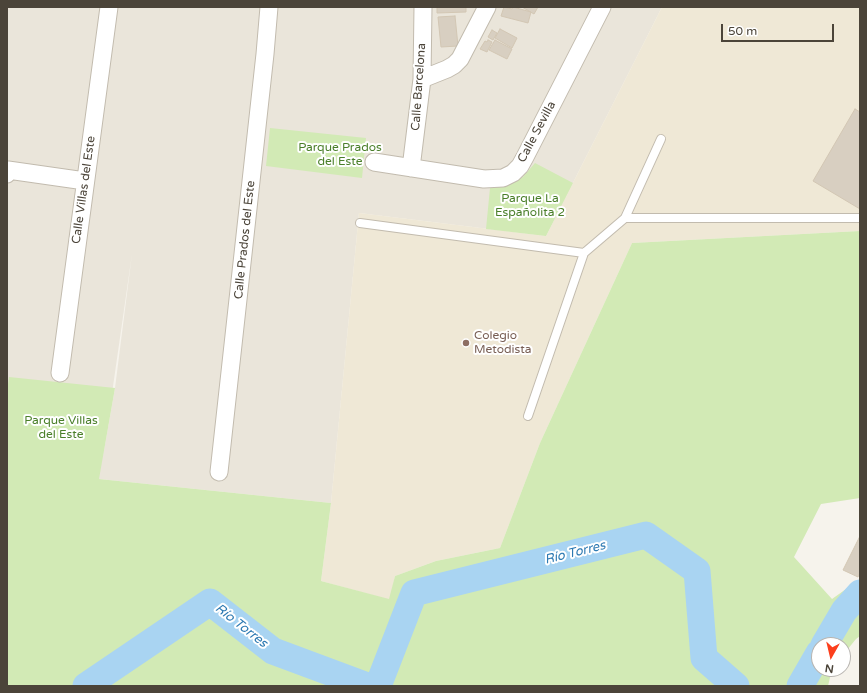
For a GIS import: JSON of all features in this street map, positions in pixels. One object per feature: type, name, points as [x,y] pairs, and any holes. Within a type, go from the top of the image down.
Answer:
[{"type":"street","name":"Calle Villas del Este","points":[[60,373],[109,7]]},
{"type":"street","name":"Calle Prados del Este","points":[[219,472],[269,7]]},
{"type":"street","name":"Calle Barcelona","points":[[411,168],[422,79],[423,7]]},
{"type":"street","points":[[422,79],[447,69],[460,59],[487,7]]},
{"type":"street","name":"Calle Sevilla","points":[[374,162],[484,179],[504,178],[513,173],[520,166],[525,157],[602,7]]},
{"type":"street","points":[[7,174],[8,170],[85,181]]},
{"type":"lane","points":[[528,416],[584,253],[625,218],[661,139]]},
{"type":"lane","points":[[625,218],[860,218]]},
{"type":"lane","points":[[360,224],[584,253]]},
{"type":"shaded area","points":[[7,7],[662,7],[546,236],[359,213],[331,503],[99,479],[7,467]],"holes":[[[132,254],[115,388],[103,456]]]},
{"type":"shaded area","name":"Colegio Metodista","points":[[662,7],[860,7],[860,231],[632,243],[540,443],[500,548],[436,561],[395,576],[390,600],[321,581],[331,503],[359,213],[546,236]]},
{"type":"green space","name":"Parque Prados del Este","points":[[270,128],[366,138],[362,178],[266,166]]},
{"type":"green space","name":"Parque La Españolita 2","points":[[535,163],[573,183],[546,236],[486,229],[490,188],[514,182],[523,177]]},
{"type":"green space","name":"Parque Villas del Este","points":[[860,231],[860,498],[821,504],[794,557],[832,599],[860,579],[860,636],[851,645],[851,637],[811,637],[811,677],[830,677],[828,686],[7,686],[7,391],[9,377],[115,388],[99,479],[331,503],[321,581],[389,599],[395,576],[436,561],[500,548],[540,443],[632,243]]},
{"type":"building","points":[[437,7],[466,7],[466,12],[437,13]]},
{"type":"building","points":[[504,7],[512,9],[513,7],[531,12],[528,23],[501,16]]},
{"type":"building","points":[[522,7],[538,7],[534,14]]},
{"type":"building","points":[[455,16],[458,46],[441,47],[438,17]]},
{"type":"building","points":[[500,29],[517,38],[512,48],[495,38]]},
{"type":"building","points":[[492,30],[497,33],[493,40],[488,37]]},
{"type":"building","points":[[488,40],[492,42],[487,52],[480,49],[485,41],[487,42]]},
{"type":"building","points":[[495,40],[512,49],[507,59],[489,50]]},
{"type":"building","points":[[855,109],[860,112],[860,209],[813,181]]},
{"type":"building","points":[[860,536],[860,573],[858,577],[843,570]]},
{"type":"waterway","name":"Río Torres","points":[[378,686],[414,593],[646,535],[697,571],[704,658],[736,686]]},
{"type":"waterway","name":"Río Torres","points":[[829,637],[844,611],[860,593]]},
{"type":"waterway","name":"Río Torres","points":[[86,686],[210,602],[273,651],[367,686]]},
{"type":"waterway","name":"Río Torres","points":[[800,686],[811,667]]},
{"type":"place","name":"Colegio Metodista","points":[[466,343]]}]
